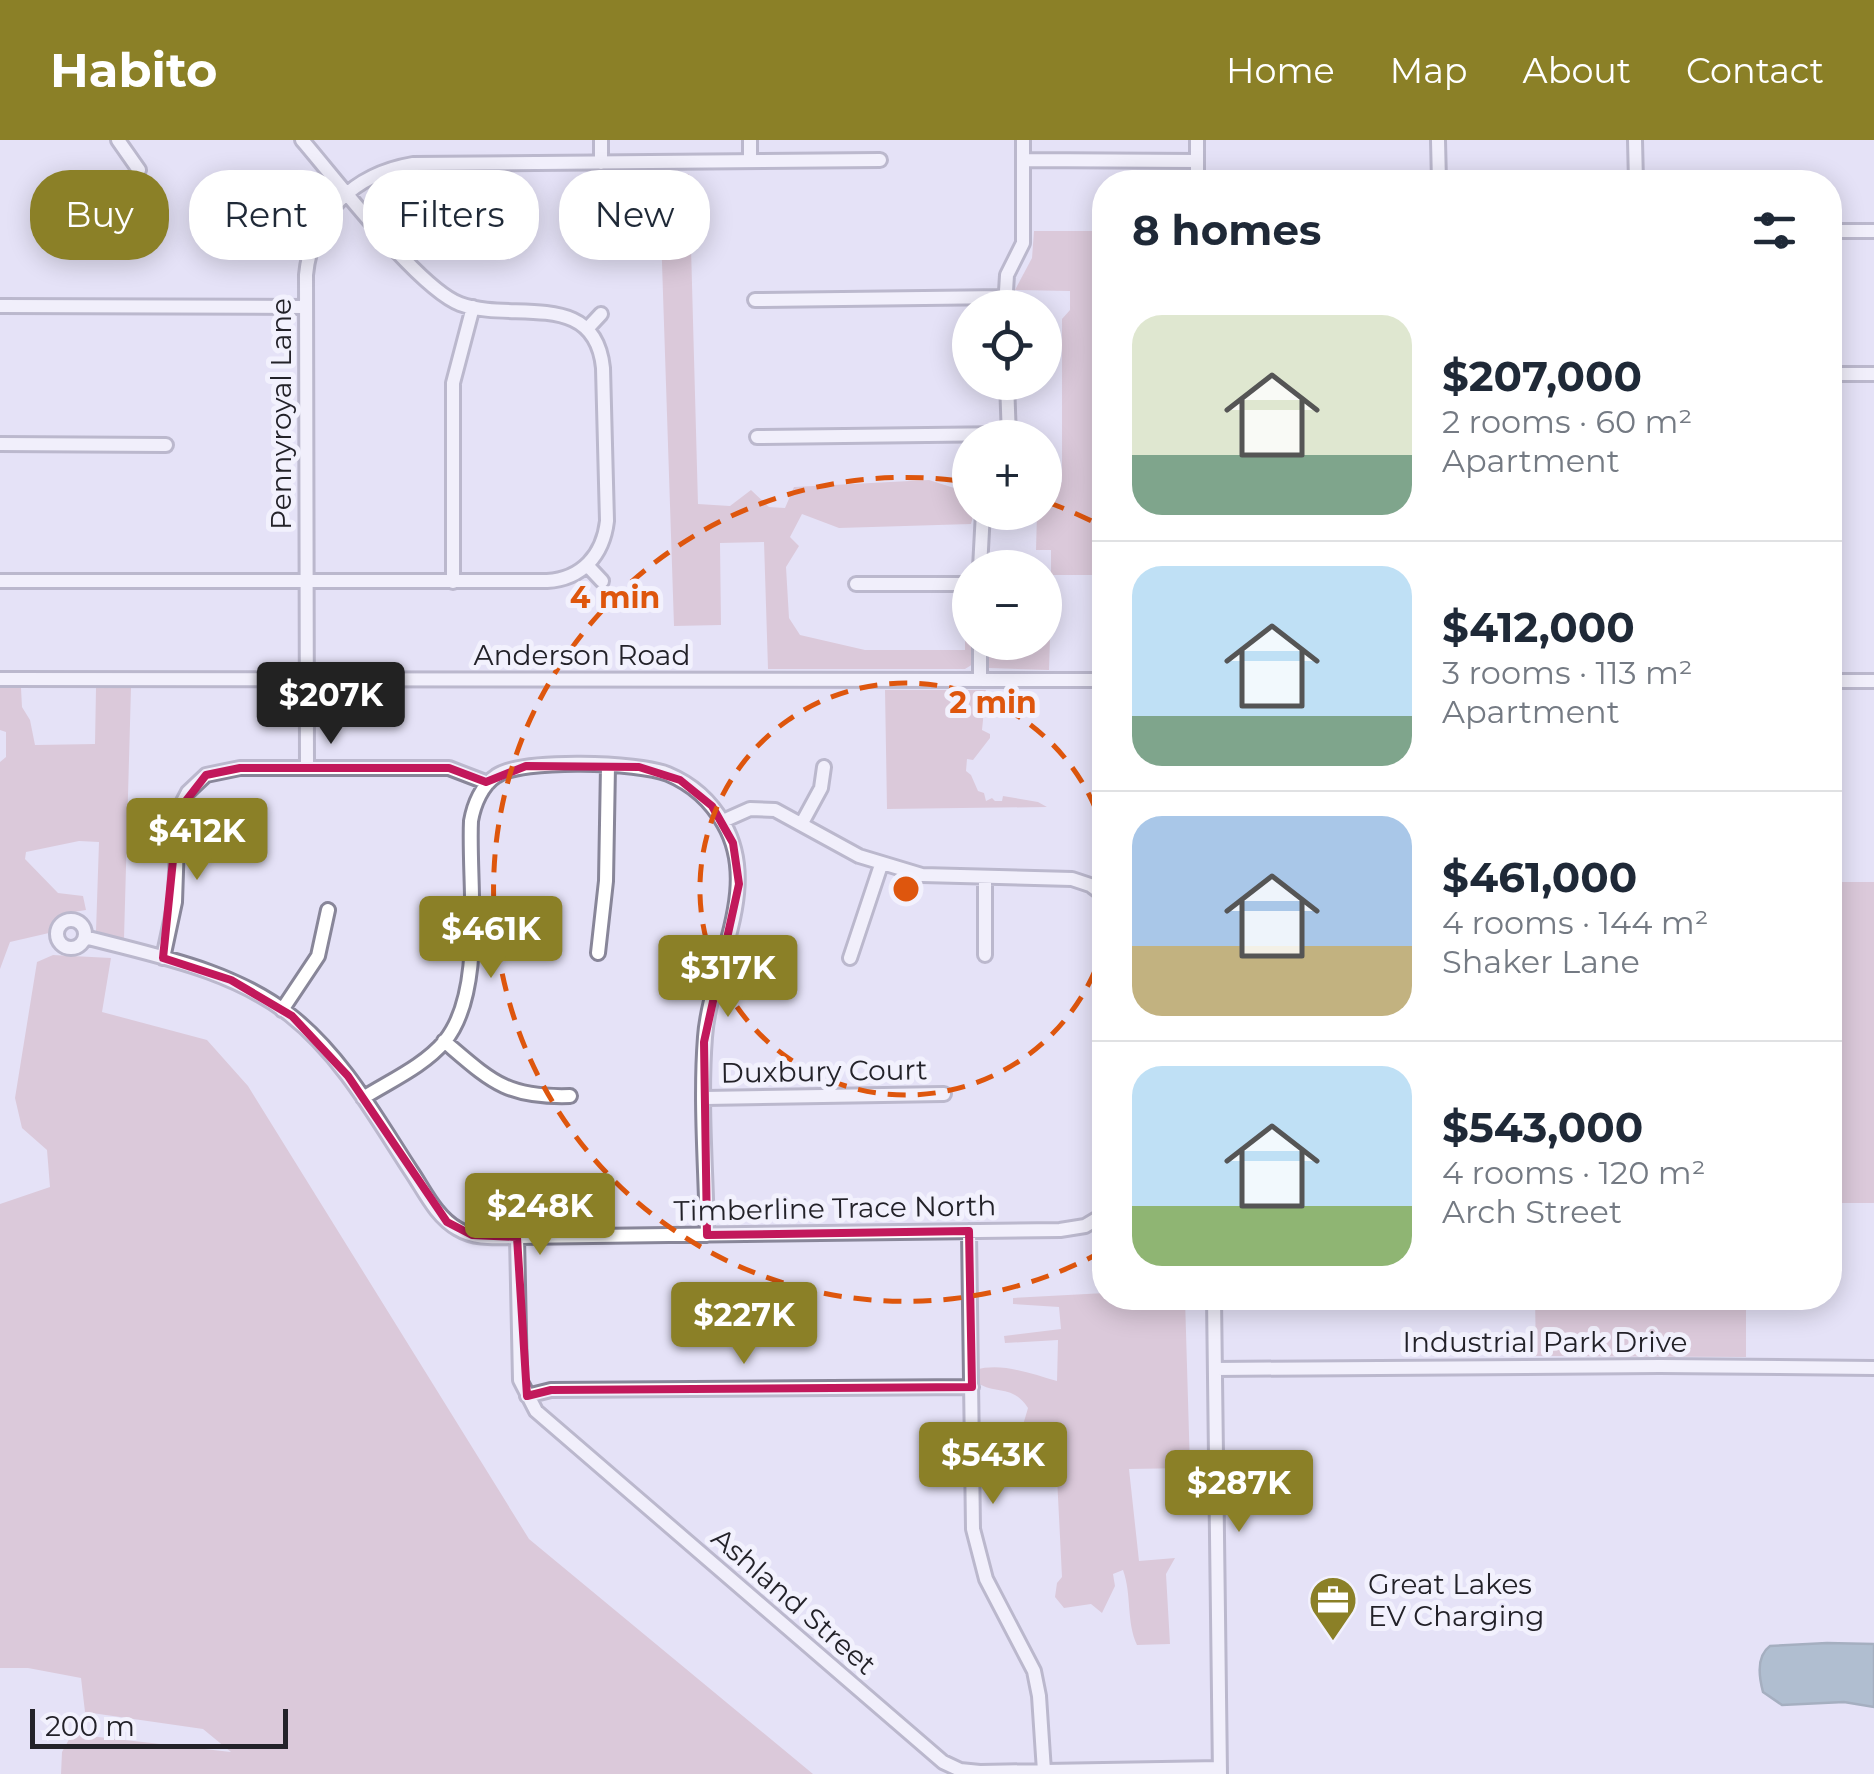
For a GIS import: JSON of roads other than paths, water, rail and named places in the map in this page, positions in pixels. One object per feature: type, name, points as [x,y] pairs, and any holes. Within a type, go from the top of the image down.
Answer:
[{"type":"street","points":[[118,140],[140,170]]},
{"type":"street","points":[[0,581],[557,580],[586,567],[599,551],[606,521],[604,368],[600,350],[586,329],[558,313],[503,312],[450,300],[430,285],[302,140]]},
{"type":"street","points":[[601,140],[601,163]]},
{"type":"street","points":[[750,140],[750,161]]},
{"type":"street","points":[[1006,290],[1007,276],[1023,243],[1023,140]]},
{"type":"street","points":[[1197,140],[1197,170]]},
{"type":"street","points":[[1438,140],[1438,170]]},
{"type":"street","points":[[1636,140],[1636,170]]},
{"type":"street","name":"Pennyroyal Lane","points":[[307,768],[307,264],[312,242],[332,207],[346,192],[375,174],[413,164],[880,160]]},
{"type":"street","points":[[1023,160],[1197,160]]},
{"type":"street","points":[[1842,231],[1874,231]]},
{"type":"street","points":[[755,300],[952,302]]},
{"type":"street","points":[[0,306],[306,306]]},
{"type":"street","points":[[453,582],[453,383],[473,307]]},
{"type":"street","points":[[586,329],[600,314]]},
{"type":"street","points":[[1842,374],[1874,374]]},
{"type":"street","points":[[758,438],[952,436]]},
{"type":"street","points":[[0,444],[166,446]]},
{"type":"street","points":[[586,567],[602,581]]},
{"type":"street","points":[[856,584],[952,584]]},
{"type":"street","points":[[980,660],[980,680]]},
{"type":"street","name":"Anderson Road","points":[[0,679],[1092,680]]},
{"type":"street","points":[[1842,681],[1874,681]]},
{"type":"street","points":[[598,953],[606,881],[608,766]]},
{"type":"street","points":[[363,1098],[444,1042],[460,1015],[469,982],[472,821],[488,783],[516,767],[639,766],[670,775],[700,793],[723,821],[736,857],[738,884],[706,1018],[708,1235]]},
{"type":"street","points":[[802,823],[821,788],[824,767]]},
{"type":"street","points":[[163,958],[175,902],[176,821],[188,784],[230,768],[449,768],[488,783]]},
{"type":"street","points":[[723,821],[744,810],[764,808],[783,812],[882,865],[922,876],[1072,879],[1092,886]]},
{"type":"street","points":[[850,958],[882,865]]},
{"type":"street","points":[[985,878],[985,955]]},
{"type":"street","points":[[282,1010],[318,956],[328,910]]},
{"type":"street","name":"Timberline Trace North","points":[[86,937],[231,980],[282,1010],[324,1046],[447,1222],[472,1235],[1075,1229],[1092,1220]]},
{"type":"street","points":[[444,1042],[506,1088],[542,1097],[570,1096]]},
{"type":"street","name":"Duxbury Court","points":[[704,1098],[944,1094]]},
{"type":"street","points":[[970,1231],[975,1542],[986,1579],[1024,1646],[1034,1672],[1044,1771]]},
{"type":"street","points":[[517,1237],[519,1370],[526,1396],[551,1390],[972,1388]]},
{"type":"street","points":[[1214,1310],[1220,1771]]},
{"type":"street","name":"Industrial Park Drive","points":[[1216,1369],[1874,1368]]},
{"type":"street","name":"Ashland Street","points":[[526,1396],[548,1423],[943,1762],[969,1771],[1220,1771]]},
{"type":"water","points":[[1874,1644],[1874,1707],[1844,1702],[1782,1705],[1763,1692],[1761,1661],[1770,1646]]},
{"type":"place","name":"Great Lakes EV Charging","points":[[1333,1642]]}]
